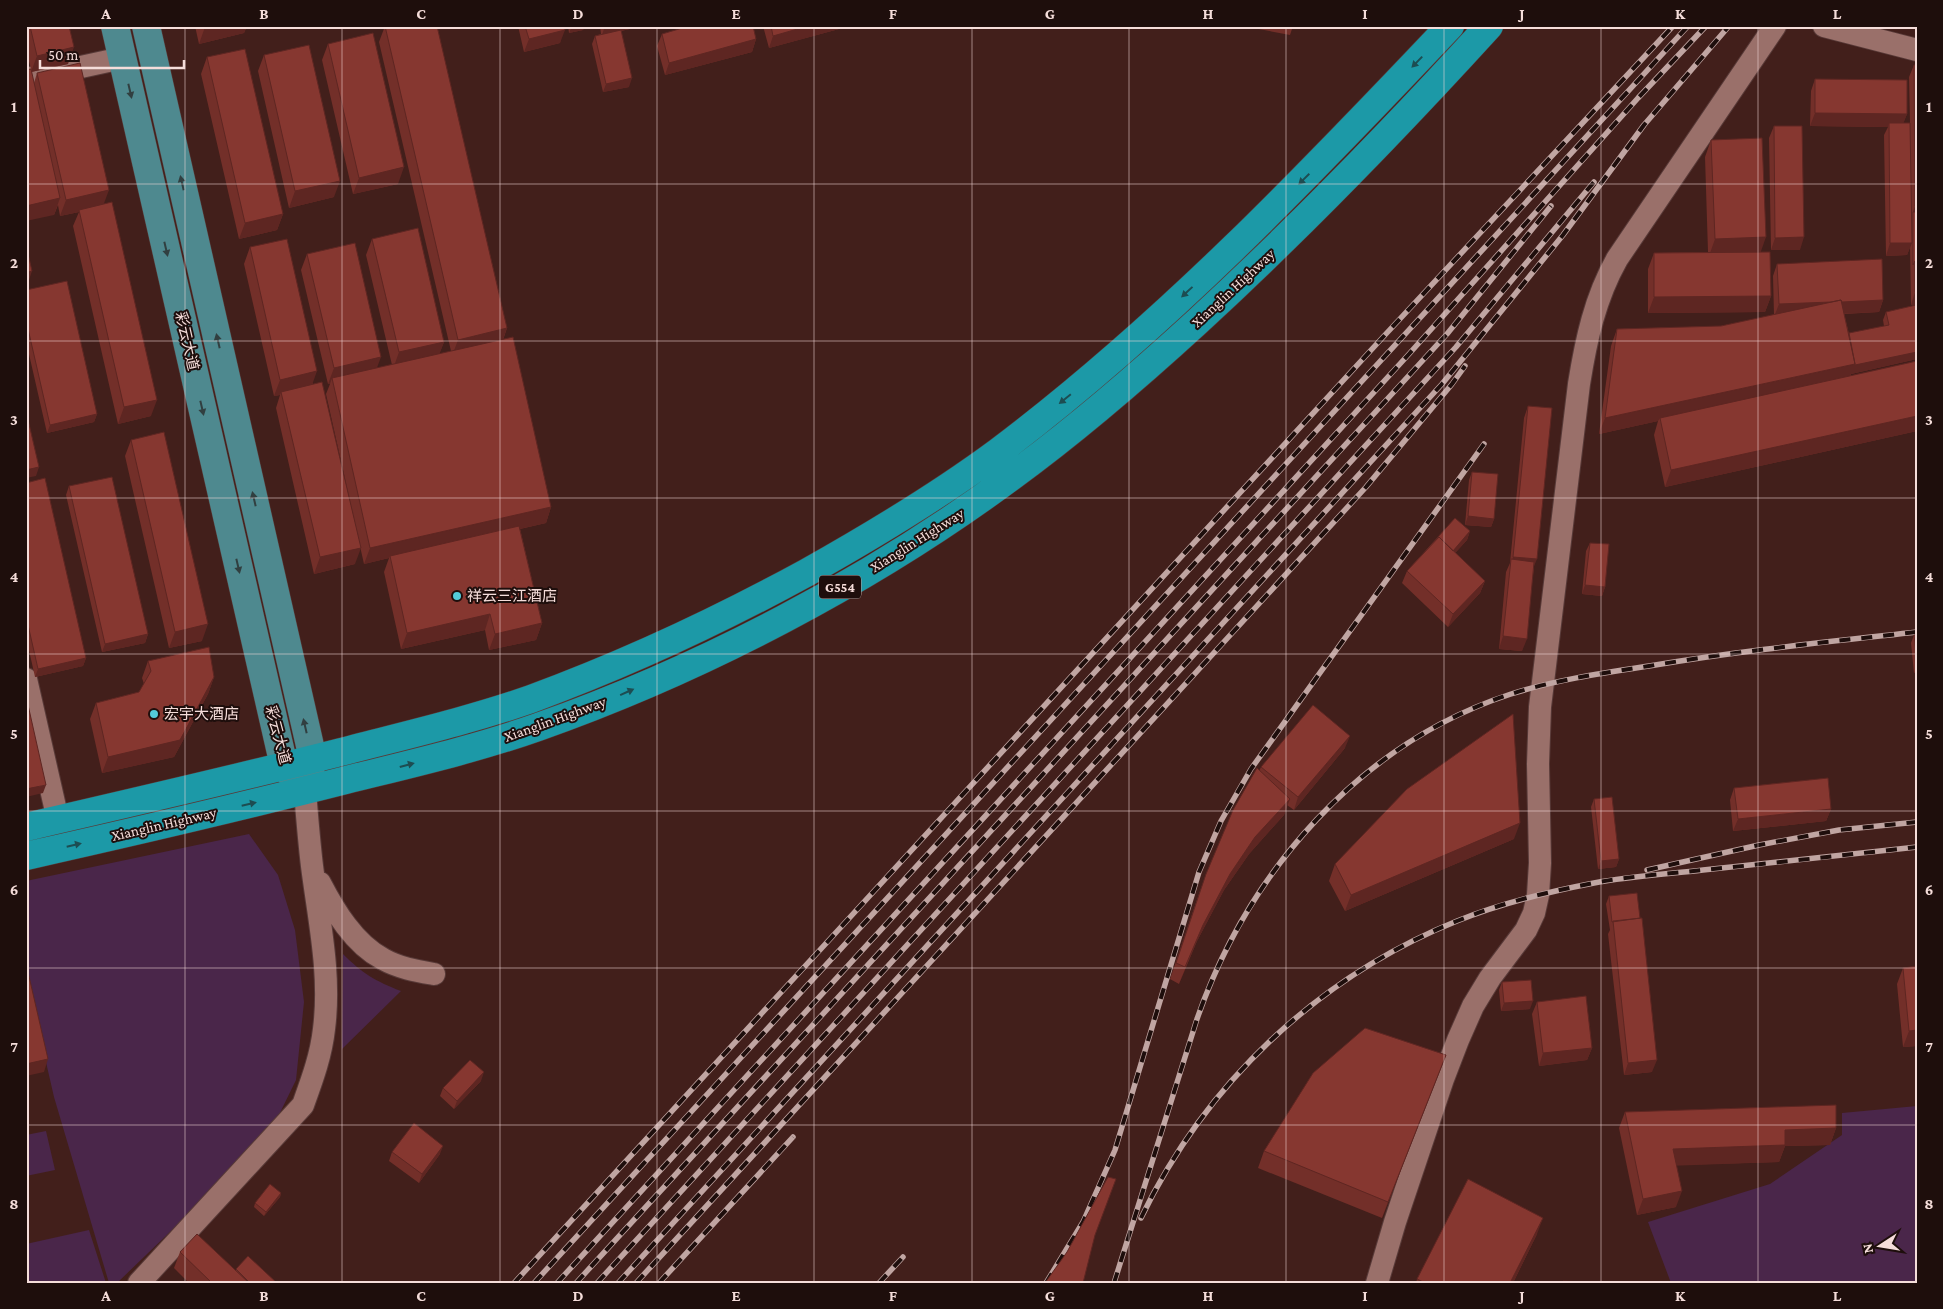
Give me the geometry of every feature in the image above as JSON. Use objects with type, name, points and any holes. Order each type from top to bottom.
[{"type":"highway","name":"Xianglin Highway","points":[[26,827],[313,759],[526,700],[590,676],[672,641],[762,597],[845,551],[919,506],[997,452],[1065,399],[1135,340],[1270,213],[1450,26]]},
{"type":"highway","name":"Xianglin Highway","points":[[26,856],[305,791],[536,728],[601,703],[684,667],[775,622],[859,576],[943,525],[992,492],[1083,422],[1154,361],[1290,234],[1489,26]]},
{"type":"main road","name":"彩云大道","points":[[115,26],[284,766],[305,791]]},
{"type":"main road","name":"彩云大道","points":[[146,26],[313,759],[305,791]]},
{"type":"street","points":[[1377,1283],[1395,1222],[1458,1040],[1473,1006],[1490,978],[1526,930],[1534,913],[1538,895],[1540,863],[1538,764],[1540,707],[1578,384],[1585,343],[1596,306],[1608,274],[1617,259],[1775,26]]},
{"type":"street","points":[[1824,26],[1917,50]]},
{"type":"street","points":[[26,79],[122,58]]},
{"type":"street","points":[[26,679],[58,820]]},
{"type":"street","points":[[139,1283],[303,1105],[320,1053],[326,1010],[325,952],[312,866],[305,791]]},
{"type":"street","points":[[312,866],[329,898],[351,932],[372,952],[399,966],[434,974]]},
{"type":"shaded area","points":[[249,834],[278,875],[295,930],[304,1002],[296,1080],[274,1125],[230,1174],[117,1283],[109,1283],[54,1097],[26,975],[26,881]]},
{"type":"shaded area","points":[[343,954],[369,976],[401,991],[342,1049]]},
{"type":"shaded area","points":[[1917,1106],[1917,1283],[1671,1283],[1648,1222],[1770,1184],[1842,1135],[1842,1113]]},
{"type":"shaded area","points":[[46,1131],[55,1170],[26,1176],[26,1135]]},
{"type":"shaded area","points":[[89,1230],[106,1283],[26,1283],[26,1244]]},
{"type":"building","points":[[30,26],[69,26],[74,47],[37,56]]},
{"type":"building","points":[[385,26],[437,26],[507,328],[458,340]]},
{"type":"building","points":[[525,26],[564,26],[565,30],[529,39]]},
{"type":"building","points":[[689,26],[753,26],[756,39],[669,63],[662,34]]},
{"type":"building","points":[[771,26],[808,26],[773,36]]},
{"type":"building","points":[[621,30],[632,78],[606,84],[595,36]]},
{"type":"building","points":[[373,33],[404,167],[359,178],[328,44]]},
{"type":"building","points":[[309,45],[340,181],[295,191],[264,55]]},
{"type":"building","points":[[245,49],[283,214],[245,223],[207,57]]},
{"type":"building","points":[[80,63],[109,190],[66,200],[37,73]]},
{"type":"building","points":[[1914,65],[1917,65],[1917,206],[1915,206]]},
{"type":"building","points":[[31,69],[60,198],[26,206],[26,70]]},
{"type":"building","points":[[1815,79],[1907,80],[1907,114],[1815,113]]},
{"type":"building","points":[[1889,123],[1910,123],[1912,243],[1890,243]]},
{"type":"building","points":[[1774,126],[1802,126],[1804,237],[1775,238]]},
{"type":"building","points":[[1762,138],[1766,237],[1715,239],[1711,140]]},
{"type":"building","points":[[112,202],[157,400],[124,407],[79,210]]},
{"type":"building","points":[[1913,212],[1917,212],[1917,261],[1913,265]]},
{"type":"building","points":[[418,228],[444,342],[399,352],[372,239]]},
{"type":"building","points":[[287,239],[317,371],[280,380],[250,247]]},
{"type":"building","points":[[355,243],[381,357],[334,368],[307,254]]},
{"type":"building","points":[[26,245],[32,271],[26,273]]},
{"type":"building","points":[[1770,252],[1771,296],[1654,297],[1654,253]]},
{"type":"building","points":[[1882,259],[1883,300],[1842,302],[1841,300],[1779,304],[1777,264]]},
{"type":"building","points":[[1915,261],[1917,261],[1917,292],[1915,292]]},
{"type":"building","points":[[67,281],[97,414],[50,425],[26,320],[26,290]]},
{"type":"building","points":[[1841,300],[1855,364],[1605,418],[1617,329],[1721,326]]},
{"type":"building","points":[[1916,305],[1917,352],[1855,365],[1849,333],[1889,325],[1886,312]]},
{"type":"building","points":[[513,337],[551,507],[370,548],[332,378]]},
{"type":"building","points":[[1917,361],[1917,416],[1671,470],[1660,418]]},
{"type":"building","points":[[322,382],[361,548],[320,557],[281,392]]},
{"type":"building","points":[[1528,406],[1552,408],[1537,559],[1513,557]]},
{"type":"building","points":[[26,411],[39,467],[26,470]]},
{"type":"building","points":[[164,432],[208,624],[175,632],[131,440]]},
{"type":"building","points":[[1472,472],[1498,474],[1494,519],[1468,516]]},
{"type":"building","points":[[112,477],[148,634],[105,644],[69,486]]},
{"type":"building","points":[[45,478],[86,658],[38,669],[26,616],[26,483]]},
{"type":"building","points":[[1455,518],[1470,531],[1453,551],[1439,537],[1437,538]]},
{"type":"building","name":"祥云三江酒店","points":[[519,526],[542,623],[495,634],[490,614],[407,633],[390,556]]},
{"type":"building","points":[[1439,537],[1485,581],[1453,614],[1407,571]]},
{"type":"building","points":[[1590,543],[1609,544],[1605,587],[1585,585]]},
{"type":"building","points":[[1511,559],[1534,562],[1527,639],[1503,636]]},
{"type":"building","points":[[1914,635],[1917,635],[1917,662]]},
{"type":"building","name":"宏宇大酒店","points":[[209,647],[214,677],[180,740],[108,757],[96,703],[139,692],[151,671],[148,661]]},
{"type":"building","points":[[26,696],[46,785],[26,789]]},
{"type":"building","points":[[1313,705],[1350,736],[1298,797],[1261,767]]},
{"type":"building","points":[[1513,714],[1520,823],[1351,895],[1335,864],[1407,789]]},
{"type":"building","points":[[1257,768],[1290,799],[1255,837],[1230,874],[1203,925],[1185,967],[1176,963],[1206,874],[1233,810]]},
{"type":"building","points":[[1828,778],[1831,809],[1738,819],[1734,788]]},
{"type":"building","points":[[1612,797],[1619,859],[1601,861],[1594,799]]},
{"type":"building","points":[[1637,893],[1640,918],[1612,922],[1609,896]]},
{"type":"building","points":[[1642,918],[1657,1060],[1628,1063],[1613,921]]},
{"type":"building","points":[[1917,966],[1917,1030],[1909,1031],[1903,968]]},
{"type":"building","points":[[28,972],[48,1059],[26,1064],[26,973]]},
{"type":"building","points":[[1531,980],[1533,1001],[1504,1003],[1502,982]]},
{"type":"building","points":[[1586,996],[1592,1048],[1543,1053],[1537,1002]]},
{"type":"building","points":[[1365,1028],[1446,1055],[1388,1202],[1264,1151],[1313,1073]]},
{"type":"building","points":[[470,1060],[484,1072],[457,1101],[443,1088]]},
{"type":"building","points":[[1836,1105],[1836,1128],[1785,1130],[1785,1145],[1673,1149],[1682,1191],[1643,1199],[1625,1112]]},
{"type":"building","points":[[414,1123],[443,1146],[422,1174],[392,1152]]},
{"type":"building","points":[[1108,1177],[1116,1179],[1095,1235],[1083,1283],[1045,1283],[1067,1252]]},
{"type":"building","points":[[1468,1179],[1543,1218],[1510,1283],[1425,1283],[1417,1279]]},
{"type":"building","points":[[270,1184],[281,1193],[266,1212],[255,1203]]},
{"type":"building","points":[[197,1234],[249,1283],[212,1283],[180,1252]]},
{"type":"building","points":[[248,1256],[277,1283],[250,1283],[236,1269]]},
{"type":"building","points":[[1563,1281],[1605,1283],[1563,1283]]},
{"type":"railway","points":[[514,1283],[1384,336],[1673,26]]},
{"type":"railway","points":[[534,1283],[1688,26]]},
{"type":"railway","points":[[557,1283],[1409,354],[1638,98],[1706,26]]},
{"type":"railway","points":[[618,1283],[1442,384],[1563,235],[1644,125],[1729,26]]},
{"type":"railway","points":[[597,1283],[1456,347],[1594,182]]},
{"type":"railway","points":[[576,1283],[1447,334],[1551,206]]},
{"type":"railway","points":[[636,1283],[1366,487],[1465,366]]},
{"type":"railway","points":[[1046,1283],[1083,1222],[1115,1150],[1199,872],[1221,821],[1251,769],[1484,444]]},
{"type":"railway","points":[[1114,1283],[1197,1019],[1219,965],[1246,913],[1279,864],[1316,820],[1359,780],[1405,745],[1456,716],[1528,689],[1579,677],[1682,661],[1783,647],[1917,632]]},
{"type":"railway","points":[[1647,870],[1759,845],[1839,830],[1917,822]]},
{"type":"railway","points":[[1141,1218],[1168,1169],[1198,1123],[1233,1079],[1271,1040],[1313,1004],[1358,972],[1406,944],[1457,921],[1507,903],[1594,883],[1634,877],[1917,847]]},
{"type":"railway","points":[[659,1283],[793,1137]]},
{"type":"railway","points":[[879,1283],[903,1257]]},
{"type":"place","name":"祥云三江酒店","points":[[457,596]]},
{"type":"place","name":"宏宇大酒店","points":[[154,714]]}]
